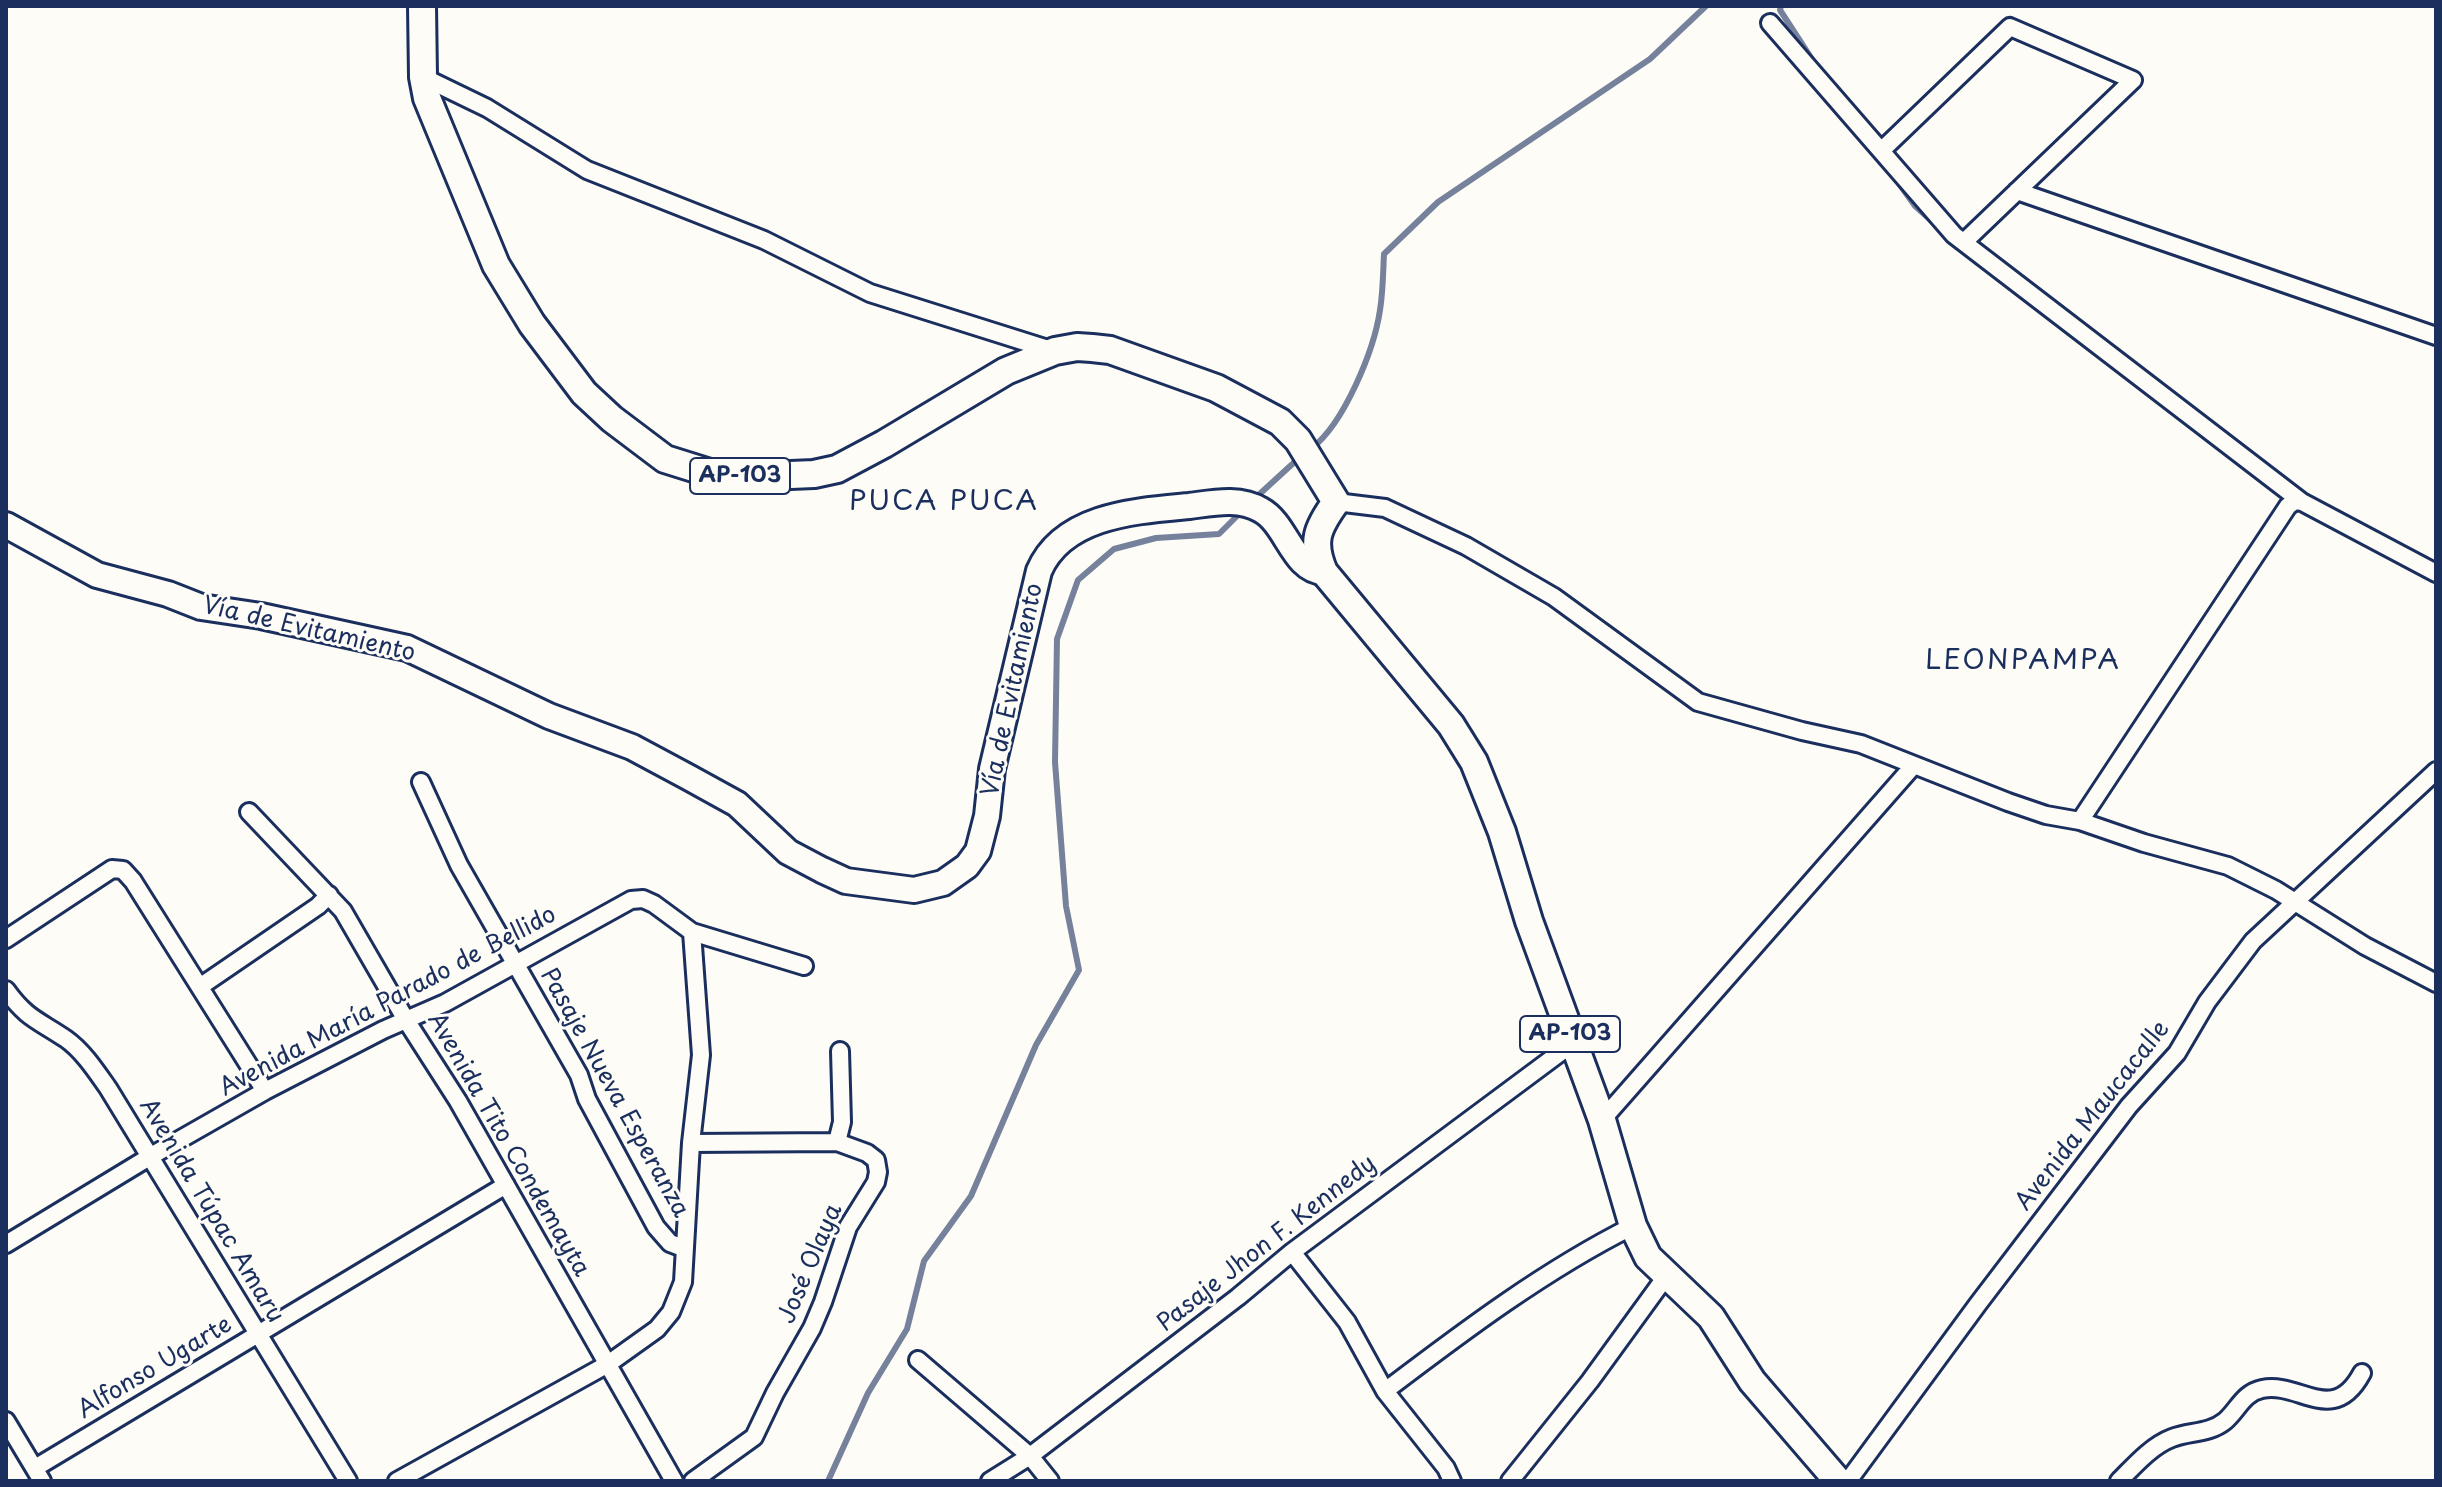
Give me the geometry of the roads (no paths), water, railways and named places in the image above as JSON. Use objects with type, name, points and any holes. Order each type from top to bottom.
[{"type":"main road","name":"AP-103","points":[[422,6],[423,77],[427,98],[496,265],[557,359],[584,393],[612,419],[665,459],[686,468],[744,477],[814,474],[837,469],[1006,371],[1055,351],[1077,347],[1110,350],[1167,369],[1260,410],[1280,422],[1298,440],[1336,502]]},
{"type":"main road","name":"Vía de Evitamiento","points":[[6,525],[97,575],[168,594],[201,607],[261,616],[407,648],[549,716],[632,747],[737,804],[788,852],[822,870],[846,881],[914,890],[943,883],[967,866],[978,851],[987,816],[992,769],[1039,571],[1045,557],[1059,542],[1103,519],[1153,509],[1238,501],[1262,510],[1278,524],[1302,561],[1313,572],[1324,572],[1451,725],[1474,762],[1502,832],[1529,921],[1602,1120],[1633,1226],[1648,1257],[1711,1317],[1752,1381],[1838,1481]]},
{"type":"main road","points":[[1324,572],[1317,555],[1319,527],[1336,502]]},
{"type":"street","points":[[1770,23],[1954,235],[2302,502],[2436,573]]},
{"type":"street","points":[[1881,151],[2010,27],[2133,80],[1964,242]]},
{"type":"street","points":[[423,77],[487,108],[587,170],[764,240],[870,293],[1055,351]]},
{"type":"street","points":[[2017,191],[2436,336]]},
{"type":"street","points":[[2080,821],[2288,506],[2295,501],[2302,502]]},
{"type":"street","points":[[1336,502],[1385,508],[1466,546],[1554,597],[1698,702],[1861,744],[2046,815],[2080,821],[2144,843],[2228,866],[2294,901],[2365,946],[2436,983]]},
{"type":"street","points":[[1602,1120],[1914,765]]},
{"type":"street","name":"Avenida Maucacalle","points":[[1848,1481],[2121,1117],[2177,1053],[2207,1002],[2253,941],[2436,771]]},
{"type":"street","name":"Pasaje Nueva Esperanza","points":[[421,782],[459,865],[579,1075],[587,1099],[656,1227],[670,1243],[683,1248]]},
{"type":"street","name":"Avenida Tito Condemayta","points":[[249,812],[329,895],[356,930],[406,1020],[458,1101],[674,1481]]},
{"type":"street","points":[[6,939],[112,869],[123,870],[201,986],[265,1091]]},
{"type":"street","points":[[201,986],[318,906],[329,895]]},
{"type":"street","name":"Avenida María Parado de Bellido","points":[[6,1244],[265,1091],[445,1003],[631,900],[643,899],[654,904],[692,932],[804,966]]},
{"type":"street","points":[[397,1481],[608,1364],[657,1329],[671,1312],[683,1282],[691,1143],[701,1055],[692,932]]},
{"type":"street","name":"Avenida Túpac Amaru","points":[[6,990],[28,1018],[68,1041],[89,1062],[151,1156],[348,1481]]},
{"type":"street","name":"Pasaje Jhon F. Kennedy","points":[[990,1481],[1030,1456],[1292,1252],[1573,1043]]},
{"type":"street","points":[[691,1143],[837,1142],[842,1122],[840,1051]]},
{"type":"street","name":"José Olaya","points":[[693,1481],[754,1437],[780,1383],[812,1328],[848,1227],[876,1182],[876,1160],[867,1153],[837,1142]]},
{"type":"street","name":"Alfonso Ugarte","points":[[39,1475],[258,1334],[506,1185]]},
{"type":"street","points":[[1385,1391],[1440,1349],[1584,1251],[1633,1226]]},
{"type":"street","points":[[1292,1252],[1347,1322],[1385,1391],[1446,1468],[1452,1481]]},
{"type":"street","points":[[1510,1481],[1590,1381],[1667,1275]]},
{"type":"street","points":[[918,1360],[1030,1456],[1050,1481]]},
{"type":"street","points":[[2119,1481],[2171,1438],[2211,1430],[2226,1420],[2253,1392],[2275,1388],[2306,1398],[2326,1400],[2345,1394],[2362,1373]]},
{"type":"street","points":[[6,1421],[39,1475]]},
{"type":"waterway","points":[[1312,448],[1335,422],[1364,365],[1377,327],[1384,254],[1438,202],[1650,59],[1706,6]]},
{"type":"waterway","points":[[1781,6],[1780,10],[1815,64]]},
{"type":"waterway","points":[[1895,178],[1915,206],[1935,224]]},
{"type":"waterway","points":[[1252,501],[1300,457]]},
{"type":"waterway","points":[[828,1481],[868,1393],[907,1329],[924,1261],[971,1196],[1036,1045],[1079,970],[1066,906],[1055,762],[1057,639],[1078,580],[1114,549],[1156,538],[1219,534],[1244,509]]},
{"type":"district","name":"PUCA PUCA","points":[[944,502]]},
{"type":"district","name":"LEONPAMPA","points":[[2023,661]]}]
